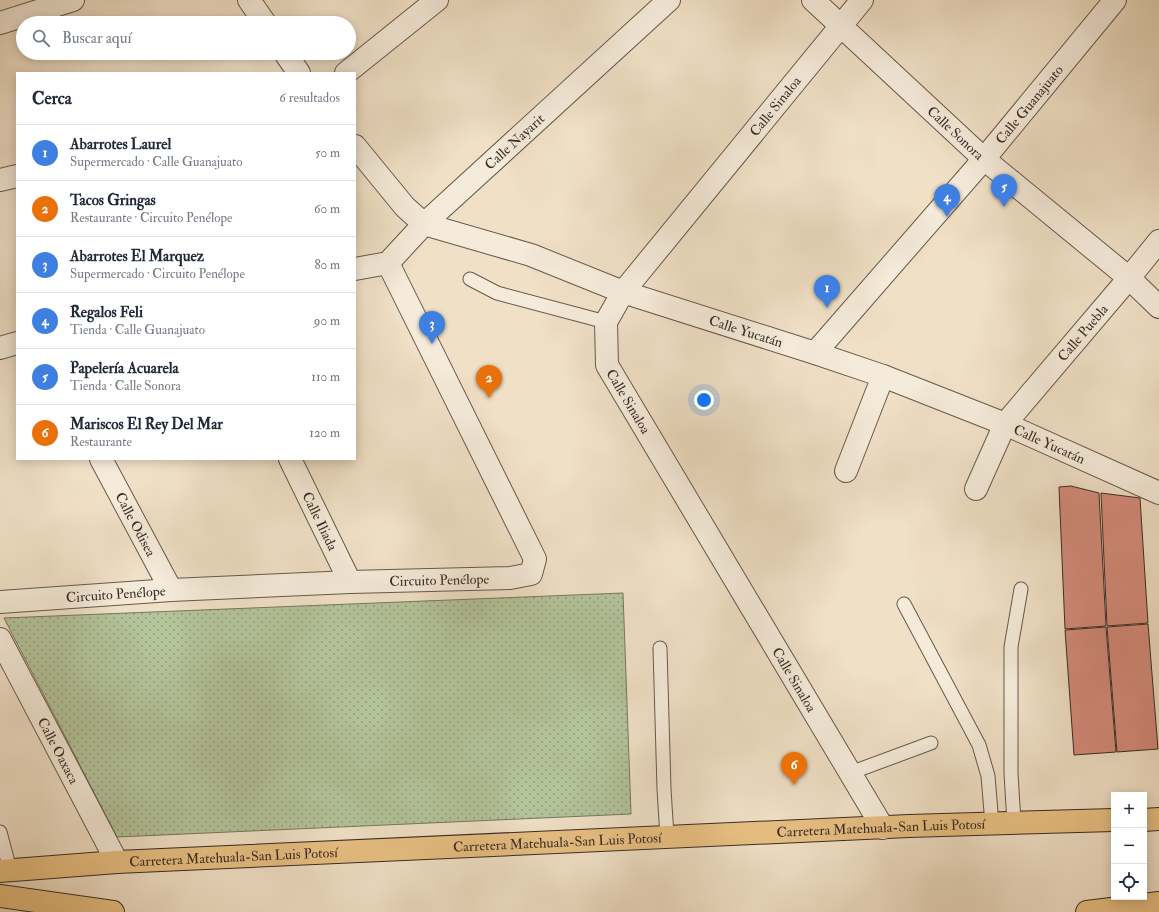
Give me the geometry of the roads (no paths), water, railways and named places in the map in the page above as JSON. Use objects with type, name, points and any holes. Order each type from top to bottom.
[{"type":"main road","points":[[1147,820],[1159,819]]},
{"type":"main road","name":"Carretera Matehuala-San Luis Potosí","points":[[5,871],[117,862],[667,837],[1111,820]]},
{"type":"main road","points":[[0,896],[113,912]]},
{"type":"main road","points":[[1087,912],[1159,903]]},
{"type":"street","points":[[22,16],[73,0]]},
{"type":"street","points":[[249,0],[260,16]]},
{"type":"street","points":[[347,72],[437,0]]},
{"type":"street","name":"Calle Nayarit","points":[[388,263],[424,224],[669,0]]},
{"type":"street","name":"Calle Sonora","points":[[812,0],[984,159],[1129,278],[1159,307]]},
{"type":"street","name":"Calle Sinaloa","points":[[862,0],[623,292],[606,322],[606,365],[883,828]]},
{"type":"street","name":"Calle Guanajuato","points":[[815,353],[984,159],[1114,0]]},
{"type":"street","points":[[0,23],[16,18]]},
{"type":"street","points":[[290,60],[297,72]]},
{"type":"street","name":"Calle Yucatán","points":[[356,147],[405,207],[424,224],[531,255],[623,292],[883,376],[1005,424],[1159,493]]},
{"type":"street","points":[[0,180],[16,176]]},
{"type":"street","name":"Calle Puebla","points":[[976,489],[1005,424],[1159,241]]},
{"type":"street","points":[[356,269],[388,263]]},
{"type":"street","name":"Circuito Penélope","points":[[0,602],[171,590],[350,582],[510,578],[531,574],[535,559],[388,263]]},
{"type":"street","points":[[0,348],[16,343]]},
{"type":"street","points":[[846,471],[883,376]]},
{"type":"street","name":"Calle Odisea","points":[[102,460],[171,590]]},
{"type":"street","name":"Calle Iliada","points":[[290,460],[350,582]]},
{"type":"street","name":"Calle Oaxaca","points":[[0,639],[117,862]]},
{"type":"lane","points":[[470,278],[497,293],[606,322]]},
{"type":"lane","points":[[1014,823],[1011,773],[1011,647],[1021,589]]},
{"type":"lane","points":[[904,604],[979,745],[988,776],[992,824]]},
{"type":"lane","points":[[660,648],[664,789],[667,837]]},
{"type":"lane","points":[[850,773],[931,742]]},
{"type":"lane","points":[[0,832],[5,871]]},
{"type":"place","name":"Papelería Acuarela","points":[[1004,207]]},
{"type":"place","name":"Regalos Feli","points":[[947,217]]},
{"type":"place","name":"Abarrotes Laurel","points":[[827,308]]},
{"type":"place","name":"Abarrotes El Marquez","points":[[432,344]]},
{"type":"place","name":"Tacos Gringas","points":[[489,398]]},
{"type":"place","name":"Mariscos El Rey Del Mar","points":[[794,785]]}]
